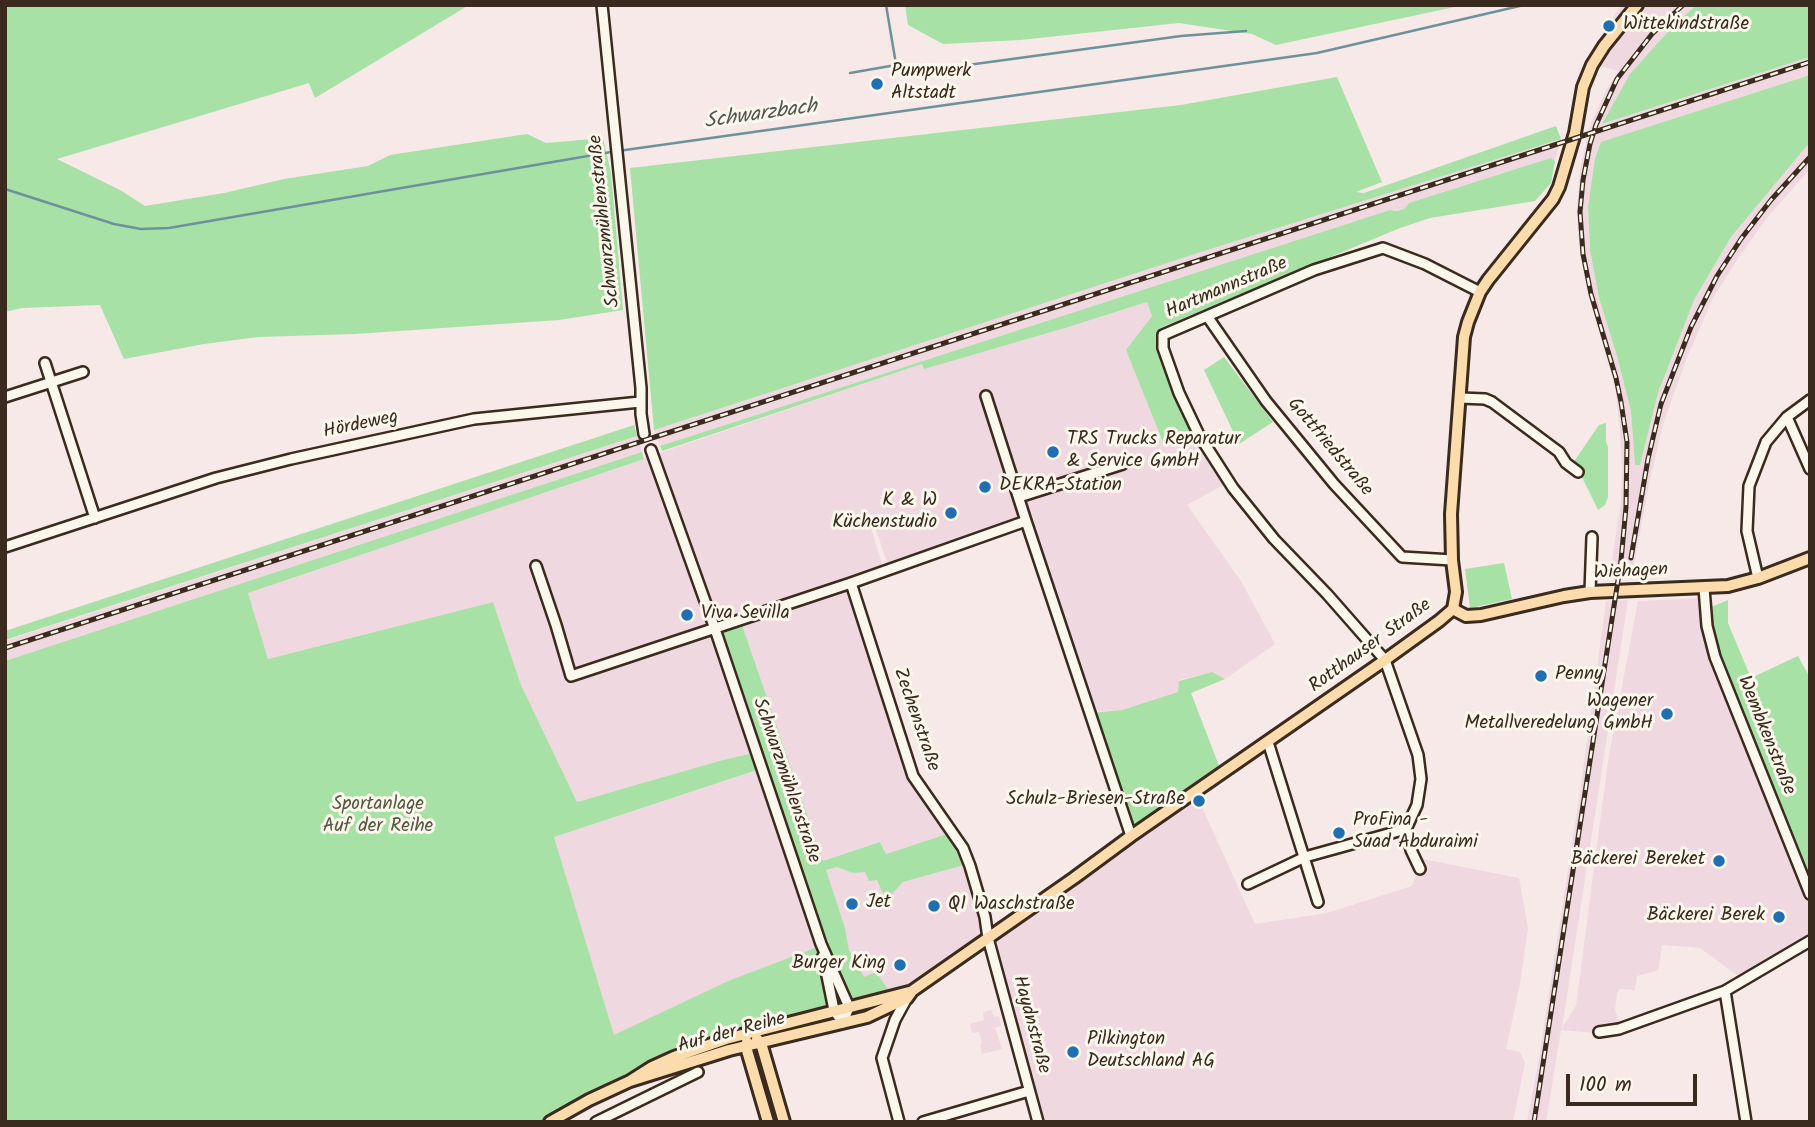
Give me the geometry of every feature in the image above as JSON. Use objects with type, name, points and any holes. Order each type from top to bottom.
[{"type":"main road","name":"Rotthauser Straße","points":[[844,1023],[867,1017],[909,995],[1131,836],[1385,660],[1453,609],[1456,592],[1451,514],[1464,337],[1468,322],[1480,292],[1553,199],[1575,132],[1583,87],[1592,65],[1637,5]]},
{"type":"main road","name":"Wiehagen","points":[[1453,609],[1466,616],[1482,615],[1590,592],[1728,586],[1758,578],[1810,558]]},
{"type":"main road","name":"Rotthauser Straße","points":[[834,1010],[909,995]]},
{"type":"main road","name":"Auf der Reihe","points":[[550,1122],[674,1057],[726,1039],[834,1010]]},
{"type":"main road","name":"Auf der Reihe","points":[[630,1081],[746,1047],[844,1023]]},
{"type":"main road","points":[[768,1122],[746,1047],[750,1033],[761,1043],[784,1122]]},
{"type":"street","name":"Schwarzmühlenstraße","points":[[602,5],[644,434]]},
{"type":"street","name":"Hartmannstraße","points":[[1385,660],[1266,529],[1233,488],[1199,435],[1179,393],[1163,348],[1163,335],[1314,270],[1383,248],[1425,264],[1480,292]]},
{"type":"street","name":"Gottfriedstraße","points":[[1207,316],[1266,401],[1334,484],[1402,556],[1452,560]]},
{"type":"street","points":[[45,363],[95,518]]},
{"type":"street","points":[[5,397],[83,372]]},
{"type":"street","points":[[986,396],[1131,836]]},
{"type":"street","points":[[1460,398],[1485,399],[1492,402],[1559,452],[1566,463],[1578,472]]},
{"type":"street","points":[[1758,578],[1747,531],[1749,486],[1766,442],[1787,417],[1810,400]]},
{"type":"street","name":"Hördeweg","points":[[5,547],[242,471],[474,419],[640,402]]},
{"type":"street","points":[[1787,417],[1810,469]]},
{"type":"street","name":"Schwarzmühlenstraße","points":[[651,450],[715,629],[821,944],[849,1007]]},
{"type":"street","points":[[1018,497],[1123,464]]},
{"type":"street","points":[[536,566],[571,676],[851,583],[1026,521]]},
{"type":"street","points":[[1590,592],[1592,537]]},
{"type":"street","name":"Zechenstraße","points":[[851,583],[913,776],[963,848],[985,917],[988,938]]},
{"type":"street","name":"Wembkenstraße","points":[[1704,588],[1707,626],[1715,657],[1810,894]]},
{"type":"street","points":[[1385,660],[1418,755],[1421,779],[1416,805],[1406,829],[1420,869]]},
{"type":"street","points":[[1268,741],[1318,902]]},
{"type":"street","points":[[1248,884],[1305,857],[1406,829]]},
{"type":"street","name":"Haydnstraße","points":[[988,938],[1038,1122]]},
{"type":"street","points":[[1599,1032],[1619,1029],[1725,991],[1810,941]]},
{"type":"street","name":"Schwarzmühlenstraße","points":[[821,944],[834,1010],[844,1023]]},
{"type":"street","points":[[1725,991],[1746,1122]]},
{"type":"street","points":[[899,1122],[882,1058],[895,1020],[909,995]]},
{"type":"street","points":[[844,1023],[849,1007]]},
{"type":"street","name":"Auf der Reihe","points":[[596,1122],[698,1072]]},
{"type":"street","points":[[923,1122],[1029,1091]]},
{"type":"shaded area","points":[[1621,5],[1697,5],[1663,37],[1630,74],[1603,124],[1810,57],[1810,75],[1602,142],[1588,207],[1590,250],[1599,298],[1631,411],[1635,464],[1640,464],[1658,393],[1694,300],[1731,237],[1810,142],[1810,169],[1766,219],[1713,298],[1688,355],[1663,424],[1631,579],[1609,579],[1621,502],[1619,420],[1615,387],[1589,296],[1580,253],[1577,210],[1580,170],[1591,123],[1618,71],[1585,61]]},
{"type":"shaded area","points":[[1561,139],[1555,161],[1551,159],[1409,203],[1404,209],[1390,210],[660,446],[654,430],[1201,252]]},
{"type":"shaded area","points":[[1147,302],[1152,316],[1126,351],[1198,437],[1227,483],[1187,505],[1241,581],[1275,644],[1225,679],[1212,672],[1179,680],[1178,692],[1122,710],[1092,712],[1022,499],[1121,466],[1125,459],[1020,494],[1024,520],[889,568],[873,521],[869,522],[884,570],[719,625],[753,753],[577,802],[521,685],[493,602],[268,659],[248,593],[922,364],[924,368]]},
{"type":"shaded area","points":[[637,436],[642,452],[5,661],[5,641]]},
{"type":"shaded area","points":[[850,586],[912,777],[950,833],[886,854],[880,842],[823,861],[741,622]]},
{"type":"shaded area","points":[[1701,598],[1703,626],[1711,658],[1810,899],[1810,939],[1742,979],[1700,948],[1662,945],[1659,968],[1637,976],[1635,990],[1620,989],[1617,993],[1615,1010],[1621,1027],[1597,1033],[1561,1030],[1546,1122],[1527,1122],[1580,792],[1606,601],[1628,600],[1562,1028],[1576,1006],[1608,761],[1638,601]]},
{"type":"shaded area","points":[[757,770],[820,946],[728,981],[614,1036],[554,837]]},
{"type":"shaded area","points":[[1196,794],[1255,924],[1327,913],[1412,886],[1422,859],[1519,878],[1528,928],[1520,984],[1506,1049],[1520,1052],[1525,1063],[1513,1122],[1040,1122],[990,939]]},
{"type":"shaded area","points":[[968,864],[986,937],[911,989],[892,995],[864,978],[849,950],[845,928],[825,870],[837,867],[853,873],[865,871],[877,879],[903,882]]},
{"type":"shaded area","points":[[991,1010],[994,1017],[999,1016],[1001,1026],[995,1028],[1002,1049],[982,1054],[979,1032],[972,1033],[970,1024],[984,1020],[983,1012]]},
{"type":"green space","points":[[5,5],[469,5],[315,98],[309,83],[57,159],[120,190],[145,206],[368,166],[390,155],[527,134],[546,143],[603,138],[611,173],[623,310],[559,320],[355,334],[258,337],[124,359],[100,305],[22,308],[5,312]]},
{"type":"green space","points":[[905,5],[1464,5],[1276,45],[1252,34],[1179,23],[1020,40],[943,44],[908,25]]},
{"type":"green space","points":[[1697,5],[1810,5],[1810,57],[1602,124],[1630,74],[1663,37]]},
{"type":"green space","points":[[1810,75],[1810,142],[1731,237],[1694,300],[1658,393],[1640,465],[1635,465],[1631,411],[1599,298],[1590,250],[1588,207],[1595,159],[1601,142]]},
{"type":"green space","points":[[1337,77],[1382,182],[1356,192],[1364,193],[1556,126],[1561,139],[1201,252],[654,430],[630,168],[1181,105]]},
{"type":"green space","points":[[1551,158],[1555,161],[1551,183],[1535,201],[1430,218],[1400,228],[1160,328],[1156,342],[1198,437],[1165,447],[1126,350],[1152,316],[1147,302],[924,369],[922,364],[662,451],[660,446],[1390,210],[1404,209],[1409,203]]},
{"type":"green space","points":[[1224,357],[1273,422],[1239,444],[1204,370]]},
{"type":"green space","points":[[1606,423],[1608,497],[1605,505],[1598,510],[1573,463],[1599,425]]},
{"type":"green space","points":[[634,425],[637,436],[5,640],[5,631]]},
{"type":"green space","name":"Sportanlage Auf der Reihe","points":[[642,452],[644,459],[248,593],[268,659],[493,602],[521,685],[577,802],[753,753],[757,770],[554,837],[614,1035],[728,981],[820,946],[833,1009],[725,1038],[546,1122],[5,1122],[5,661]]},
{"type":"green space","points":[[1504,563],[1512,599],[1470,608],[1465,569]]},
{"type":"green space","points":[[1728,600],[1728,623],[1751,678],[1798,656],[1810,678],[1808,872],[1748,733],[1712,630],[1711,607]]},
{"type":"green space","points":[[741,622],[823,861],[880,842],[886,854],[950,833],[968,864],[903,882],[886,900],[877,880],[869,881],[865,872],[853,873],[837,867],[826,870],[845,928],[849,950],[864,977],[876,972],[892,995],[850,1005],[823,943],[718,630]]},
{"type":"green space","points":[[1212,672],[1225,679],[1191,693],[1221,771],[1132,832],[1092,713],[1122,710],[1178,692],[1179,681]]},
{"type":"waterway","points":[[886,5],[896,64]]},
{"type":"waterway","name":"Schwarzbach","points":[[5,189],[114,224],[141,229],[169,228],[611,152],[1317,53],[1524,5]]},
{"type":"waterway","points":[[850,73],[896,65],[931,70],[1181,36],[1246,31]]},
{"type":"railway","points":[[1534,1122],[1621,561],[1626,507],[1627,442],[1621,402],[1591,294],[1583,254],[1580,212],[1583,180],[1596,125],[1617,79],[1652,34],[1683,5]]},
{"type":"railway","points":[[5,648],[1810,62]]},
{"type":"railway","points":[[1631,558],[1648,459],[1661,404],[1691,327],[1717,276],[1741,239],[1771,200],[1810,157]]},
{"type":"place","name":"Wittekindstraße","points":[[1609,26]]},
{"type":"place","name":"Pumpwerk Altstadt","points":[[877,84]]},
{"type":"place","name":"TRS Trucks Reparatur & Service GmbH","points":[[1053,452]]},
{"type":"place","name":"DEKRA-Station","points":[[985,487]]},
{"type":"place","name":"K & W Küchenstudio","points":[[951,513]]},
{"type":"place","name":"Viva Sevilla","points":[[687,615]]},
{"type":"place","name":"Penny","points":[[1541,676]]},
{"type":"place","name":"Wagener Metallveredelung GmbH","points":[[1667,714]]},
{"type":"place","name":"Schulz-Briesen-Straße","points":[[1199,801]]},
{"type":"place","name":"ProFina - Suad Abduraimi","points":[[1339,833]]},
{"type":"place","name":"Bäckerei Bereket","points":[[1719,861]]},
{"type":"place","name":"Jet","points":[[852,904]]},
{"type":"place","name":"Q1 Waschstraße","points":[[934,906]]},
{"type":"place","name":"Bäckerei Berek","points":[[1779,917]]},
{"type":"place","name":"Burger King","points":[[900,965]]},
{"type":"place","name":"Pilkington Deutschland AG","points":[[1073,1052]]}]
